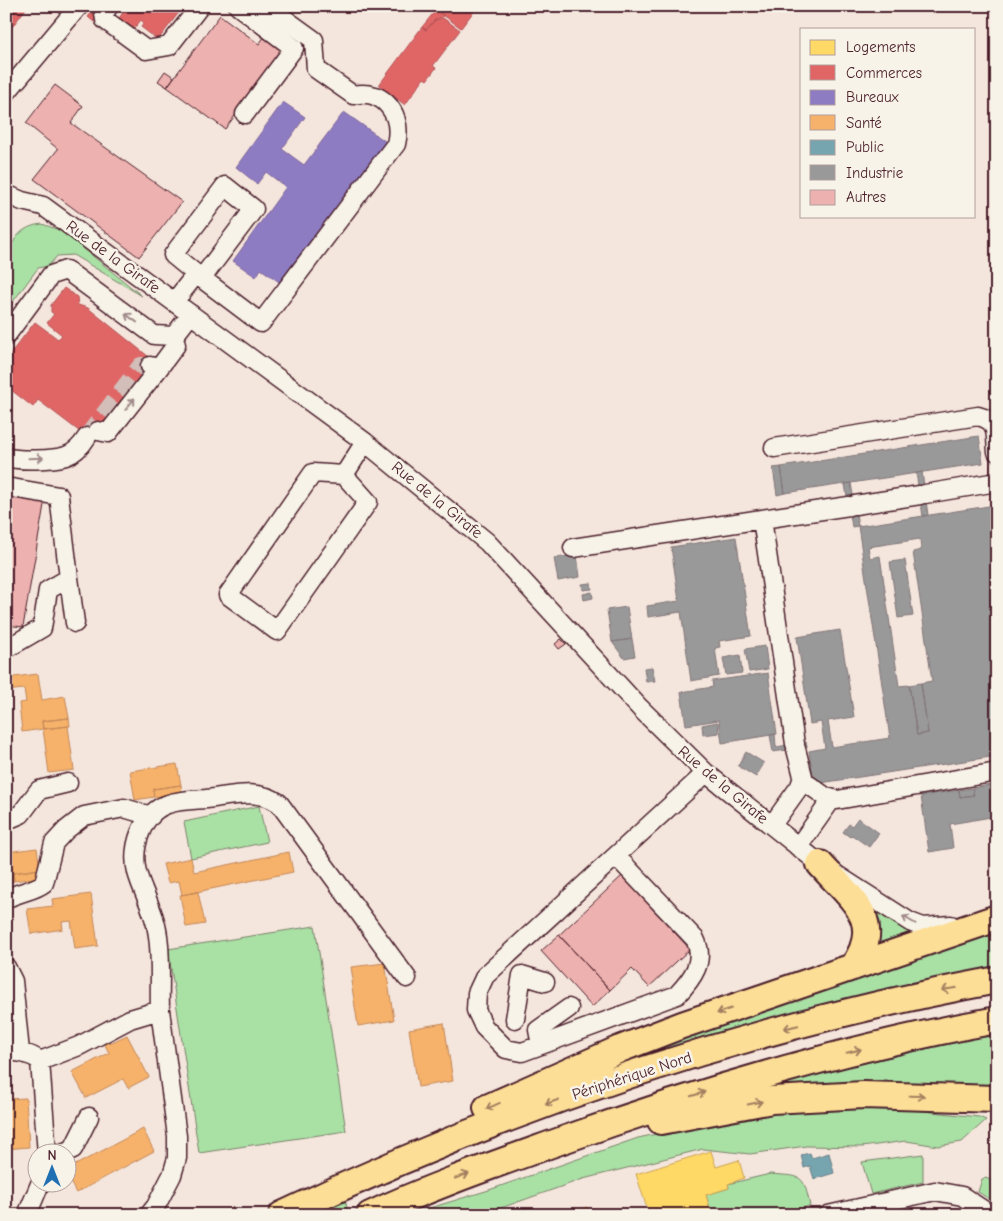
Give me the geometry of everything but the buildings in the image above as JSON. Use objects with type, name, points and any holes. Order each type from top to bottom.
[{"type":"highway","points":[[820,864],[859,907],[867,927],[867,939],[864,949],[853,967]]},
{"type":"highway","points":[[327,1193],[345,1171],[620,1049],[682,1025],[985,923]]},
{"type":"highway","name":"Périphérique Nord","points":[[282,1215],[327,1193],[525,1111],[629,1075],[785,1029],[937,991],[997,980]]},
{"type":"highway","points":[[370,1215],[422,1191],[646,1110],[790,1066],[944,1029],[997,1020]]},
{"type":"highway","points":[[503,1162],[583,1144],[663,1120],[772,1100],[863,1095],[997,1099]]},
{"type":"highway","points":[[963,1097],[997,1105]]},
{"type":"street","points":[[6,93],[79,6]]},
{"type":"street","points":[[109,6],[104,13],[105,20],[146,50],[169,46],[200,6]]},
{"type":"street","points":[[238,6],[294,48],[245,114]]},
{"type":"street","points":[[174,302],[199,276],[254,208],[225,186],[173,255],[199,276],[261,323],[396,144],[399,130],[394,111],[375,97],[362,93],[353,95],[316,69],[314,40],[267,6]]},
{"type":"street","name":"Rue de la Girafe","points":[[6,194],[22,201],[43,206],[365,442],[488,542],[627,694],[706,773],[820,864],[910,922],[923,927],[985,923]]},
{"type":"street","points":[[6,336],[51,275],[66,270],[154,335],[174,336]]},
{"type":"street","points":[[174,336],[191,314]]},
{"type":"street","points":[[6,457],[31,459],[67,456],[93,434],[108,434],[155,367],[176,345],[174,336]]},
{"type":"street","points":[[774,448],[978,416],[989,419],[994,424],[997,452]]},
{"type":"street","points":[[344,474],[365,442]]},
{"type":"street","points":[[314,473],[344,474],[368,502],[277,631],[228,595],[314,473]]},
{"type":"street","points":[[573,548],[997,482]]},
{"type":"street","points":[[6,487],[59,496],[75,623]]},
{"type":"street","points":[[762,519],[795,746],[803,776],[772,826]]},
{"type":"street","points":[[6,649],[42,628],[48,590],[69,578]]},
{"type":"street","points":[[802,780],[826,797],[832,799],[997,772]]},
{"type":"street","points":[[620,852],[695,939],[700,948],[700,960],[691,980],[677,995],[522,1052],[506,1049],[484,1027],[476,1010],[477,993],[485,976],[706,773]]},
{"type":"street","points":[[6,820],[21,814],[39,790],[68,783]]},
{"type":"street","points":[[149,1215],[156,1206],[172,1175],[176,1158],[176,1136],[160,1010],[158,930],[137,870],[137,848],[142,826],[151,816],[166,804],[254,793],[269,796],[279,803],[407,978]]},
{"type":"street","points":[[798,846],[832,799]]},
{"type":"street","points":[[6,899],[17,892],[40,886],[44,882],[54,843],[66,830],[84,816],[124,808],[151,816]]},
{"type":"street","points":[[506,957],[522,975],[545,982]]},
{"type":"street","points":[[6,967],[13,981],[13,1052],[34,1056],[40,1061],[46,1144]]},
{"type":"street","points":[[515,1019],[522,975]]},
{"type":"street","points":[[541,1045],[538,1030],[569,1008]]},
{"type":"street","points":[[40,1061],[79,1046],[130,1019],[160,1010]]},
{"type":"street","points":[[76,1144],[89,1117]]},
{"type":"street","points":[[828,1215],[860,1211],[943,1191],[968,1199],[991,1215]]},
{"type":"street","points":[[27,1215],[36,1194]]},
{"type":"green space","points":[[42,224],[62,231],[142,296],[73,255],[57,256],[48,266],[38,268],[6,311],[6,270],[12,245],[19,235],[28,228]]},
{"type":"green space","points":[[259,806],[267,842],[191,858],[184,822]]},
{"type":"green space","points":[[866,899],[910,932],[910,935],[872,951]]},
{"type":"green space","points":[[315,926],[346,1131],[199,1153],[168,949]]},
{"type":"green space","points":[[997,927],[997,967],[905,986],[775,1017],[570,1083],[732,1016]]},
{"type":"green space","points":[[997,1033],[997,1086],[752,1092],[855,1065]]},
{"type":"green space","points":[[868,1105],[979,1117],[986,1120],[962,1142],[938,1146],[906,1141],[862,1147],[806,1146],[750,1154],[703,1149],[583,1179],[481,1215],[407,1215],[489,1190],[638,1138],[749,1114]]},
{"type":"green space","points":[[923,1154],[923,1182],[871,1194],[862,1162]]},
{"type":"green space","points":[[770,1174],[789,1175],[799,1178],[805,1187],[810,1206],[775,1215],[712,1215],[706,1195],[729,1188],[728,1184]]},
{"type":"green space","points":[[985,1178],[997,1182],[997,1204],[978,1192],[982,1179]]},
{"type":"green space","points":[[344,1196],[349,1215],[304,1215]]},
{"type":"tunnel","points":[[87,437],[141,366],[150,366]]}]
